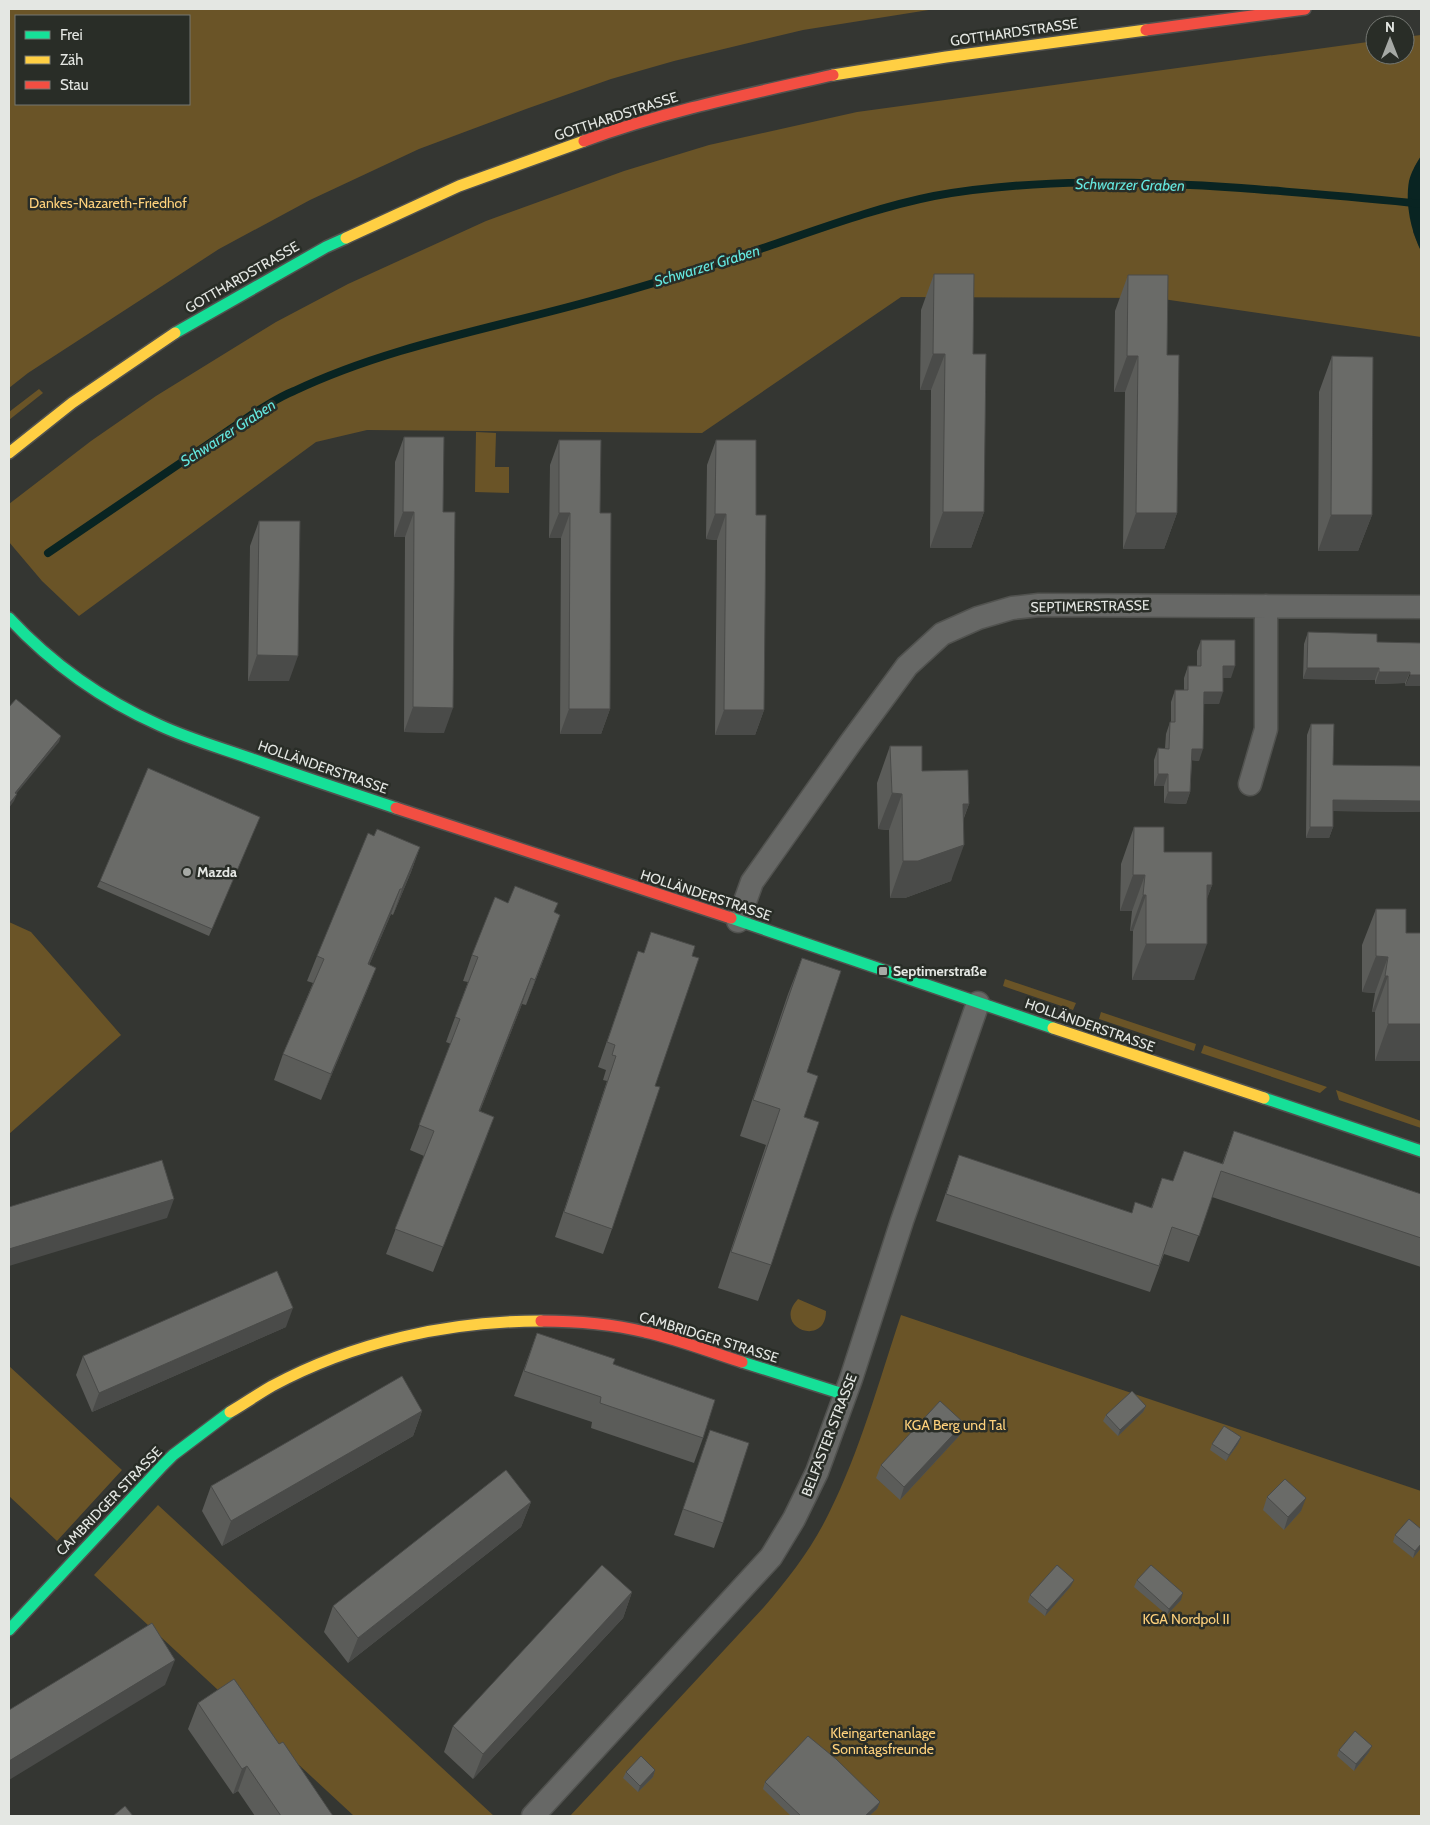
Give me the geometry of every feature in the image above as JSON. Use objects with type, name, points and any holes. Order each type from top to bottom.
[{"type":"street","name":"GOTTHARDSTRASSE","points":[[9,453],[72,403],[164,340],[326,247],[459,186],[616,130],[729,98],[846,72],[1305,9]]},
{"type":"street","name":"SEPTIMERSTRASSE","points":[[738,920],[752,882],[788,830],[907,666],[942,634],[978,618],[1012,608],[1039,605],[1421,607]]},
{"type":"street","points":[[1250,784],[1266,730],[1266,606]]},
{"type":"street","name":"HOLLÄNDERSTRASSE","points":[[9,618],[24,634],[81,680],[110,699],[159,725],[315,781],[738,920],[817,949],[1421,1151]]},
{"type":"street","name":"BELFASTER STRASSE","points":[[533,1816],[771,1557],[794,1519],[817,1472],[846,1395],[902,1221],[978,1003]]},
{"type":"street","name":"CAMBRIDGER STRASSE","points":[[9,1630],[148,1479],[199,1434],[234,1409],[281,1381],[337,1357],[380,1344],[423,1332],[480,1322],[527,1320],[590,1323],[646,1332],[846,1395]]},
{"type":"green space","name":"Dankes-Nazareth-Friedhof","points":[[9,9],[935,9],[803,30],[674,61],[611,79],[419,149],[310,200],[219,249],[28,373],[9,388]]},
{"type":"green space","points":[[1421,35],[1421,156],[1414,168],[1413,232],[1421,251],[1421,337],[1156,298],[901,297],[702,433],[367,430],[316,442],[79,616],[42,581],[9,542],[9,504],[91,441],[156,396],[276,322],[348,284],[486,221],[624,171],[709,145],[857,112],[1365,42],[1365,65],[1415,65],[1415,36]]},
{"type":"green space","points":[[39,389],[43,393],[9,420],[9,412]]},
{"type":"green space","points":[[476,432],[496,433],[495,467],[509,467],[509,493],[475,492]]},
{"type":"green space","points":[[9,922],[31,932],[121,1035],[9,1134]]},
{"type":"green space","points":[[1005,979],[1076,1003],[1073,1010],[1003,986]]},
{"type":"green space","points":[[1101,1012],[1196,1044],[1194,1051],[1099,1019]]},
{"type":"green space","points":[[1204,1045],[1327,1087],[1320,1093],[1201,1053]]},
{"type":"green space","points":[[1336,1090],[1421,1121],[1421,1128],[1339,1100]]},
{"type":"green space","points":[[798,1299],[826,1311],[824,1322],[818,1329],[802,1330],[795,1325],[791,1318],[791,1309]]},
{"type":"green space","points":[[901,1315],[1421,1491],[1421,1816],[570,1816],[764,1607],[808,1550],[829,1513],[850,1465]]},
{"type":"green space","points":[[9,1366],[122,1470],[57,1541],[9,1496]]},
{"type":"green space","points":[[158,1505],[494,1816],[354,1816],[94,1575]]},
{"type":"water","points":[[1421,156],[1421,251],[1414,235],[1408,208],[1408,190],[1410,178]]},
{"type":"building","points":[[934,274],[974,274],[973,354],[986,354],[984,512],[943,512],[945,354],[933,354]]},
{"type":"building","points":[[1128,275],[1168,275],[1167,355],[1179,355],[1177,513],[1136,513],[1138,356],[1127,356]]},
{"type":"building","points":[[1332,356],[1373,357],[1372,515],[1331,515]]},
{"type":"building","points":[[404,437],[444,437],[443,512],[455,512],[453,708],[413,707],[414,512],[403,512]]},
{"type":"building","points":[[559,440],[601,440],[600,513],[611,513],[610,709],[569,709],[570,513],[559,513]]},
{"type":"building","points":[[716,440],[756,440],[756,515],[766,515],[764,710],[724,710],[726,514],[715,514]]},
{"type":"building","points":[[259,521],[300,521],[298,656],[257,655]]},
{"type":"building","points":[[1308,632],[1377,634],[1377,642],[1421,643],[1421,675],[1410,675],[1410,672],[1379,672],[1379,668],[1307,668]]},
{"type":"building","points":[[1201,640],[1235,640],[1235,666],[1223,666],[1223,692],[1204,692],[1203,749],[1192,749],[1190,792],[1168,792],[1168,774],[1158,774],[1158,748],[1169,749],[1170,722],[1175,722],[1175,690],[1188,690],[1188,666],[1201,666]]},
{"type":"building","points":[[16,699],[61,736],[15,793],[17,794],[9,804],[9,707]]},
{"type":"building","points":[[1311,724],[1334,724],[1333,765],[1421,766],[1421,801],[1333,800],[1333,827],[1310,827]]},
{"type":"building","points":[[890,746],[922,746],[922,771],[968,770],[969,804],[963,804],[964,845],[918,861],[903,861],[902,794],[892,793]]},
{"type":"building","name":"Mazda","points":[[148,768],[260,817],[212,929],[100,881]]},
{"type":"building","points":[[1134,827],[1164,827],[1164,852],[1212,852],[1212,885],[1207,885],[1207,944],[1146,944],[1146,895],[1143,895],[1145,875],[1133,875]]},
{"type":"building","points":[[377,829],[420,847],[368,964],[376,968],[331,1074],[283,1054],[324,959],[317,956],[368,833],[374,836]]},
{"type":"building","points":[[515,886],[558,903],[554,912],[560,915],[535,980],[531,978],[479,1111],[494,1117],[443,1247],[395,1229],[434,1131],[419,1125],[460,1019],[455,1017],[478,957],[472,955],[495,897],[508,903]]},
{"type":"building","points":[[1376,909],[1406,909],[1406,933],[1421,933],[1421,1024],[1388,1024],[1388,976],[1385,976],[1388,957],[1376,956]]},
{"type":"building","points":[[651,932],[695,946],[692,956],[699,958],[655,1086],[660,1087],[612,1229],[564,1212],[616,1056],[612,1055],[615,1045],[607,1042],[638,951],[644,953]]},
{"type":"building","points":[[802,958],[841,971],[807,1072],[818,1076],[804,1117],[819,1122],[771,1265],[731,1252],[780,1109],[753,1100]]},
{"type":"building","points":[[1234,1131],[1421,1194],[1421,1238],[1221,1171],[1199,1236],[1172,1227],[1159,1266],[946,1194],[959,1155],[1132,1213],[1135,1202],[1152,1208],[1162,1178],[1173,1181],[1184,1151],[1223,1164]]},
{"type":"building","points":[[162,1160],[174,1199],[9,1249],[9,1207]]},
{"type":"building","points":[[277,1271],[293,1308],[99,1393],[83,1356]]},
{"type":"building","points":[[537,1333],[615,1359],[613,1364],[715,1400],[703,1438],[600,1403],[601,1397],[524,1371]]},
{"type":"building","points":[[402,1376],[422,1411],[231,1521],[211,1486]]},
{"type":"building","points":[[1132,1391],[1146,1406],[1120,1430],[1106,1415]]},
{"type":"building","points":[[940,1401],[964,1423],[904,1487],[881,1465]]},
{"type":"building","points":[[1224,1426],[1241,1437],[1229,1455],[1212,1444]]},
{"type":"building","points":[[710,1430],[749,1443],[723,1523],[683,1509]]},
{"type":"building","points":[[506,1470],[531,1502],[358,1638],[333,1606]]},
{"type":"building","points":[[1285,1479],[1306,1498],[1288,1517],[1267,1497]]},
{"type":"building","points":[[1409,1519],[1421,1529],[1421,1544],[1415,1551],[1395,1535]]},
{"type":"building","points":[[602,1565],[632,1592],[483,1754],[453,1726]]},
{"type":"building","points":[[1057,1565],[1074,1580],[1047,1610],[1030,1595]]},
{"type":"building","points":[[1151,1565],[1183,1593],[1169,1609],[1137,1580]]},
{"type":"building","points":[[152,1623],[175,1660],[9,1761],[9,1710]]},
{"type":"building","points":[[234,1679],[279,1744],[283,1742],[333,1816],[281,1816],[247,1766],[242,1769],[198,1703]]},
{"type":"building","points":[[1355,1731],[1372,1746],[1356,1764],[1339,1750]]},
{"type":"building","points":[[808,1736],[836,1759],[880,1802],[865,1816],[801,1816],[765,1782]]},
{"type":"building","points":[[641,1756],[655,1770],[640,1786],[626,1772]]},
{"type":"building","points":[[125,1806],[133,1816],[113,1816]]},
{"type":"waterway","name":"Schwarzer Graben","points":[[48,553],[257,411],[284,395],[330,375],[442,339],[661,281],[893,206],[934,196],[972,190],[1010,186],[1087,183],[1241,188],[1421,204]]},
{"type":"traffic: fast","points":[[175,333],[326,247],[346,238]]},
{"type":"traffic: fast","points":[[9,618],[60,665],[98,692],[138,715],[193,739],[396,808]]},
{"type":"traffic: fast","points":[[731,918],[1053,1028]]},
{"type":"traffic: fast","points":[[1264,1098],[1421,1151]]},
{"type":"traffic: fast","points":[[742,1362],[846,1395]]},
{"type":"traffic: fast","points":[[9,1630],[173,1455],[230,1412]]},
{"type":"traffic: slow","points":[[833,75],[946,57],[1146,30]]},
{"type":"traffic: slow","points":[[346,238],[459,186],[584,141]]},
{"type":"traffic: slow","points":[[9,453],[72,403],[175,333]]},
{"type":"traffic: slow","points":[[1053,1028],[1264,1098]]},
{"type":"traffic: slow","points":[[230,1412],[272,1386],[303,1371],[369,1346],[402,1337],[471,1325],[541,1321]]},
{"type":"traffic: jam","points":[[1146,30],[1305,9]]},
{"type":"traffic: jam","points":[[584,141],[676,112],[833,75]]},
{"type":"traffic: jam","points":[[396,808],[731,918]]},
{"type":"traffic: jam","points":[[541,1321],[594,1324],[632,1329],[670,1338],[742,1362]]},
{"type":"place","name":"Mazda","points":[[187,872]]},
{"type":"place","name":"Septimerstraße","points":[[883,971]]},
{"type":"park label","name":"KGA Berg und Tal","points":[[955,1425]]},
{"type":"park label","name":"KGA Nordpol II","points":[[1186,1619]]},
{"type":"park label","name":"Kleingartenanlage Sonntagsfreunde","points":[[883,1742]]}]
